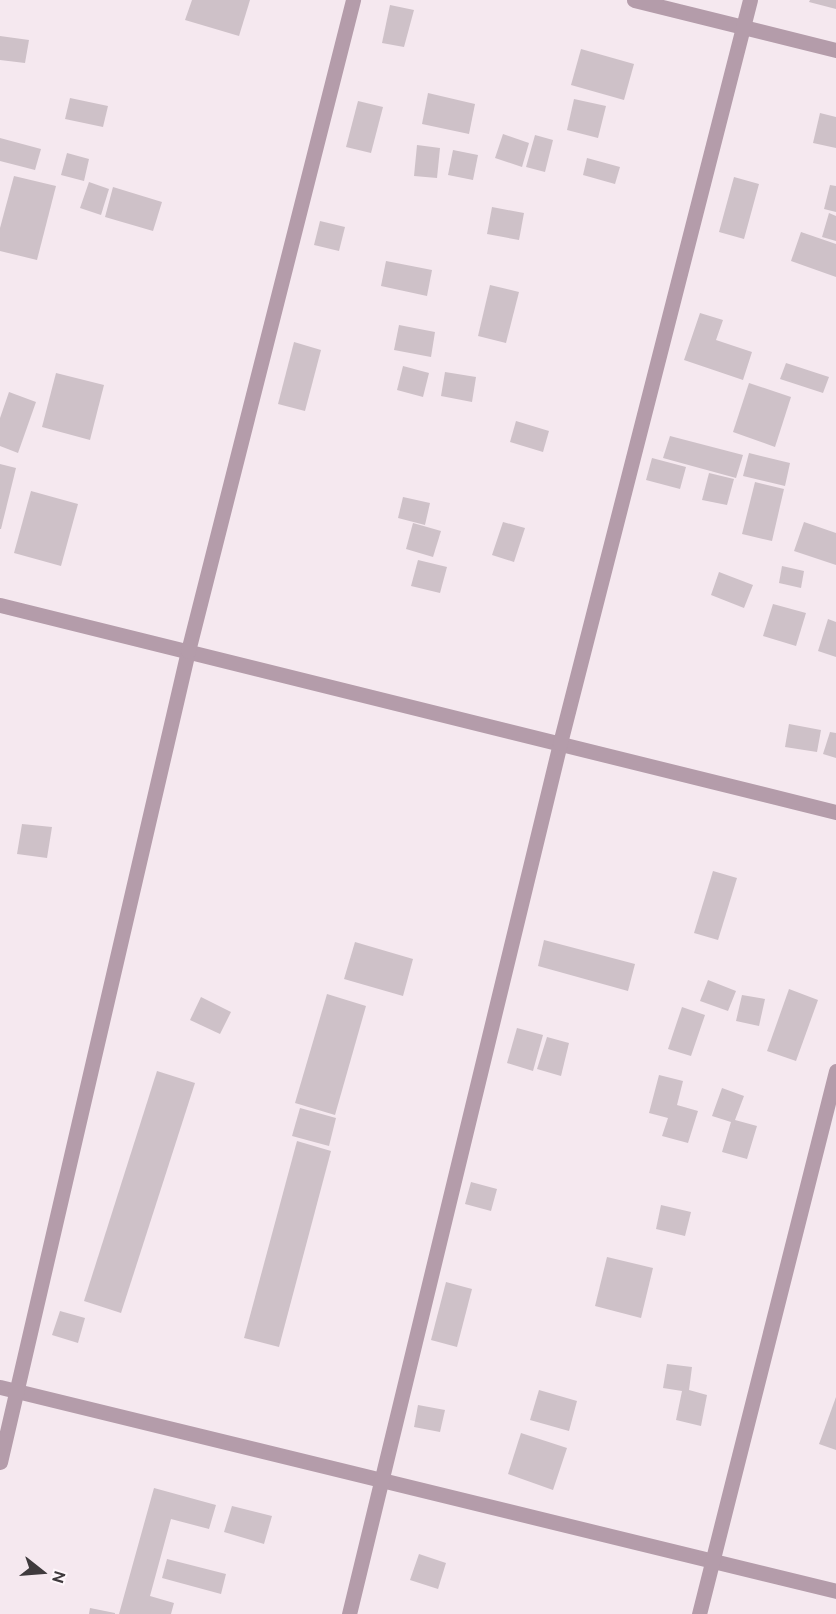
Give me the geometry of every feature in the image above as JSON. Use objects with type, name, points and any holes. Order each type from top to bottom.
[{"type":"street","points":[[0,1462],[188,651],[353,0]]},
{"type":"street","points":[[634,0],[836,50]]},
{"type":"street","points":[[349,1614],[560,743],[750,0]]},
{"type":"street","points":[[0,605],[836,812]]},
{"type":"street","points":[[699,1614],[836,1071]]},
{"type":"street","points":[[0,1387],[836,1591]]},
{"type":"building","points":[[192,0],[250,0],[239,36],[185,20]]},
{"type":"building","points":[[810,0],[836,0],[836,9],[809,2]]},
{"type":"building","points":[[390,5],[414,10],[404,47],[382,43]]},
{"type":"building","points":[[0,36],[29,40],[25,63],[0,60]]},
{"type":"building","points":[[581,49],[634,64],[624,100],[571,85]]},
{"type":"building","points":[[428,93],[475,104],[469,134],[422,124]]},
{"type":"building","points":[[70,98],[108,106],[103,127],[65,119]]},
{"type":"building","points":[[574,99],[606,106],[598,138],[567,130]]},
{"type":"building","points":[[358,101],[383,107],[371,153],[346,147]]},
{"type":"building","points":[[820,113],[836,117],[836,148],[813,143]]},
{"type":"building","points":[[503,134],[529,143],[522,167],[495,158]]},
{"type":"building","points":[[535,135],[553,140],[545,172],[526,167]]},
{"type":"building","points":[[0,138],[41,149],[35,170],[0,161]]},
{"type":"building","points":[[417,145],[440,148],[437,178],[414,176]]},
{"type":"building","points":[[453,150],[478,155],[473,180],[448,175]]},
{"type":"building","points":[[67,153],[89,159],[84,181],[61,175]]},
{"type":"building","points":[[587,158],[620,167],[615,184],[583,175]]},
{"type":"building","points":[[14,176],[56,186],[37,260],[0,251],[0,228]]},
{"type":"building","points":[[734,177],[759,184],[744,239],[719,232]]},
{"type":"building","points":[[89,182],[109,189],[101,215],[80,208]]},
{"type":"building","points":[[830,185],[836,186],[836,212],[824,209]]},
{"type":"building","points":[[113,187],[162,202],[153,231],[105,217]]},
{"type":"building","points":[[492,207],[524,213],[519,240],[487,234]]},
{"type":"building","points":[[829,213],[836,216],[836,241],[822,237]]},
{"type":"building","points":[[320,221],[345,227],[339,251],[314,245]]},
{"type":"building","points":[[801,232],[836,244],[836,277],[791,261]]},
{"type":"building","points":[[386,261],[432,270],[427,296],[381,286]]},
{"type":"building","points":[[490,285],[519,292],[506,343],[478,336]]},
{"type":"building","points":[[700,313],[723,320],[716,340],[752,352],[743,380],[684,360]]},
{"type":"building","points":[[399,325],[435,332],[431,357],[394,350]]},
{"type":"building","points":[[294,342],[321,350],[305,411],[278,404]]},
{"type":"building","points":[[786,363],[829,377],[823,393],[780,379]]},
{"type":"building","points":[[403,366],[429,373],[423,397],[397,390]]},
{"type":"building","points":[[445,372],[476,377],[472,402],[441,396]]},
{"type":"building","points":[[56,373],[104,385],[90,440],[42,427]]},
{"type":"building","points":[[749,383],[791,397],[775,447],[733,432]]},
{"type":"building","points":[[9,392],[36,402],[18,453],[0,446],[0,418]]},
{"type":"building","points":[[516,421],[549,431],[543,452],[510,442]]},
{"type":"building","points":[[670,436],[743,455],[736,478],[663,458]]},
{"type":"building","points":[[749,453],[790,463],[785,486],[743,476]]},
{"type":"building","points":[[652,458],[686,467],[680,489],[646,480]]},
{"type":"building","points":[[0,464],[16,468],[1,529],[0,529]]},
{"type":"building","points":[[709,473],[734,479],[727,505],[702,500]]},
{"type":"building","points":[[755,482],[784,489],[772,541],[742,534]]},
{"type":"building","points":[[31,491],[78,504],[61,566],[14,553]]},
{"type":"building","points":[[403,497],[430,503],[425,525],[398,518]]},
{"type":"building","points":[[503,522],[525,528],[514,562],[492,555]]},
{"type":"building","points":[[804,522],[836,533],[836,565],[794,551]]},
{"type":"building","points":[[413,523],[441,531],[433,557],[406,549]]},
{"type":"building","points":[[418,560],[447,567],[440,593],[411,586]]},
{"type":"building","points":[[782,566],[804,571],[801,588],[779,583]]},
{"type":"building","points":[[719,572],[753,585],[744,608],[711,595]]},
{"type":"building","points":[[773,604],[806,613],[796,646],[763,636]]},
{"type":"building","points":[[828,619],[836,622],[836,657],[818,651]]},
{"type":"building","points":[[789,724],[821,730],[817,752],[785,747]]},
{"type":"building","points":[[830,732],[836,733],[836,758],[823,754]]},
{"type":"building","points":[[22,824],[52,827],[47,858],[17,854]]},
{"type":"building","points":[[713,871],[737,878],[718,940],[694,933]]},
{"type":"building","points":[[544,940],[635,964],[628,991],[538,966]]},
{"type":"building","points":[[355,942],[413,959],[403,996],[344,979]]},
{"type":"building","points":[[708,980],[736,991],[728,1011],[700,1001]]},
{"type":"building","points":[[789,989],[818,1000],[796,1061],[767,1051]]},
{"type":"building","points":[[327,994],[366,1006],[335,1115],[295,1103]]},
{"type":"building","points":[[742,995],[765,999],[759,1026],[736,1021]]},
{"type":"building","points":[[201,997],[231,1012],[220,1034],[190,1020]]},
{"type":"building","points":[[682,1007],[705,1015],[691,1056],[668,1049]]},
{"type":"building","points":[[517,1028],[543,1035],[533,1071],[507,1063]]},
{"type":"building","points":[[547,1037],[569,1043],[561,1076],[537,1069]]},
{"type":"building","points":[[157,1071],[195,1083],[121,1313],[84,1301]]},
{"type":"building","points":[[659,1075],[683,1081],[677,1105],[698,1111],[688,1143],[662,1136],[668,1118],[649,1113]]},
{"type":"building","points":[[722,1088],[744,1096],[735,1120],[757,1126],[747,1159],[722,1152],[731,1122],[712,1116]]},
{"type":"building","points":[[300,1108],[336,1118],[329,1146],[292,1136]]},
{"type":"building","points":[[297,1141],[331,1151],[279,1347],[244,1338]]},
{"type":"building","points":[[471,1182],[497,1189],[491,1211],[465,1204]]},
{"type":"building","points":[[661,1205],[691,1212],[685,1236],[656,1229]]},
{"type":"building","points":[[607,1257],[653,1268],[641,1318],[595,1306]]},
{"type":"building","points":[[446,1282],[472,1289],[457,1347],[431,1340]]},
{"type":"building","points":[[60,1311],[85,1318],[78,1343],[52,1335]]},
{"type":"building","points":[[667,1364],[692,1367],[689,1390],[707,1395],[701,1426],[676,1420],[682,1391],[663,1388]]},
{"type":"building","points":[[539,1390],[577,1401],[569,1431],[530,1420]]},
{"type":"building","points":[[836,1397],[836,1450],[819,1444]]},
{"type":"building","points":[[418,1405],[445,1410],[440,1432],[414,1427]]},
{"type":"building","points":[[521,1433],[567,1448],[553,1490],[508,1474]]},
{"type":"building","points":[[154,1488],[216,1505],[209,1529],[171,1519],[150,1596],[174,1603],[171,1614],[119,1614]]},
{"type":"building","points":[[232,1506],[272,1516],[264,1544],[224,1532]]},
{"type":"building","points":[[419,1554],[446,1563],[438,1589],[410,1580]]},
{"type":"building","points":[[167,1559],[226,1574],[221,1594],[162,1578]]},
{"type":"building","points":[[90,1608],[115,1613],[115,1614],[89,1614]]}]
